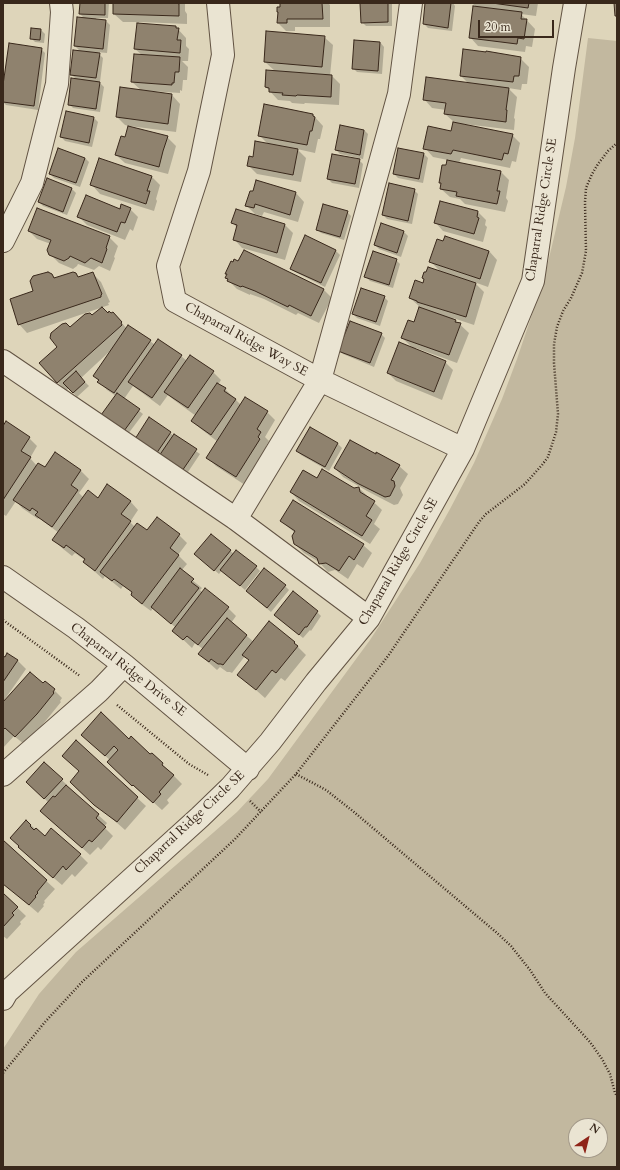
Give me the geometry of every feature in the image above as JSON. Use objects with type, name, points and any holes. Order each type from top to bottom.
[{"type":"street","points":[[3,240],[32,183],[57,84],[62,12],[61,3]]},
{"type":"street","name":"Chaparral Ridge Way SE","points":[[218,3],[223,55],[199,171],[168,266],[175,301],[320,380],[463,449]]},
{"type":"street","points":[[236,519],[320,380],[399,94],[411,3]]},
{"type":"street","name":"Chaparral Ridge Circle SE","points":[[4,993],[200,817],[230,788],[248,769],[316,682],[369,618],[463,449],[533,281],[575,3]]},
{"type":"street","points":[[3,361],[236,519],[369,618]]},
{"type":"street","name":"Chaparral Ridge Drive SE","points":[[3,577],[71,624],[124,665],[248,769]]},
{"type":"street","points":[[3,775],[99,691],[124,665]]},
{"type":"path","points":[[3,620],[65,664],[189,764],[249,800],[261,812]]},
{"type":"path","points":[[296,774],[326,790],[354,812],[476,914],[506,942],[530,970],[545,993],[590,1042],[610,1074],[617,1096]]},
{"type":"shaded area","points":[[588,38],[617,41],[617,1167],[3,1167],[3,1049],[39,994],[76,952],[237,812],[268,779],[370,640],[420,563],[474,463],[502,399],[544,279],[566,187],[575,138]]},
{"type":"building","points":[[80,3],[105,3],[105,15],[79,14]]},
{"type":"building","points":[[113,3],[177,3],[179,4],[179,16],[113,14]]},
{"type":"building","points":[[280,3],[322,3],[323,19],[287,19],[287,23],[277,23],[277,7],[280,7]]},
{"type":"building","points":[[360,3],[388,3],[388,22],[361,23]]},
{"type":"building","points":[[425,3],[451,3],[448,28],[423,24]]},
{"type":"building","points":[[492,3],[529,3],[528,8]]},
{"type":"building","points":[[614,3],[617,3],[617,16],[615,16]]},
{"type":"building","points":[[473,6],[522,12],[521,19],[527,19],[524,39],[518,38],[517,44],[469,38]]},
{"type":"building","points":[[77,17],[106,20],[103,49],[74,46]]},
{"type":"building","points":[[137,23],[176,26],[176,28],[179,28],[177,40],[181,40],[180,53],[134,49]]},
{"type":"building","points":[[31,28],[41,29],[40,40],[30,39]]},
{"type":"building","points":[[266,31],[325,36],[322,67],[264,62]]},
{"type":"building","points":[[354,40],[380,42],[378,71],[352,69]]},
{"type":"building","points":[[9,43],[42,48],[34,106],[3,102],[3,85]]},
{"type":"building","points":[[463,49],[521,57],[519,76],[514,76],[513,82],[460,76]]},
{"type":"building","points":[[73,50],[100,53],[96,78],[70,75]]},
{"type":"building","points":[[134,54],[180,57],[179,72],[175,72],[174,83],[172,83],[172,85],[131,82]]},
{"type":"building","points":[[266,70],[332,75],[331,97],[282,95],[283,93],[269,92],[269,88],[265,87]]},
{"type":"building","points":[[426,77],[509,88],[506,122],[444,114],[446,103],[423,100]]},
{"type":"building","points":[[71,78],[100,82],[96,109],[68,105]]},
{"type":"building","points":[[120,87],[172,94],[168,124],[116,117]]},
{"type":"building","points":[[264,104],[313,114],[315,117],[307,145],[258,136]]},
{"type":"building","points":[[66,111],[94,117],[89,143],[60,137]]},
{"type":"building","points":[[453,122],[513,134],[508,154],[504,153],[502,160],[453,150],[451,154],[423,149],[428,126],[451,131]]},
{"type":"building","points":[[340,125],[364,130],[360,155],[335,150]]},
{"type":"building","points":[[128,126],[168,136],[159,167],[115,155],[121,136],[125,137]]},
{"type":"building","points":[[255,141],[298,149],[293,175],[247,166],[249,156],[253,157]]},
{"type":"building","points":[[58,148],[85,158],[76,183],[49,174]]},
{"type":"building","points":[[398,148],[424,153],[419,179],[393,174]]},
{"type":"building","points":[[332,154],[360,159],[355,184],[327,179]]},
{"type":"building","points":[[99,158],[152,176],[147,191],[150,191],[146,204],[90,185]]},
{"type":"building","points":[[447,160],[501,171],[497,191],[500,191],[497,204],[456,196],[457,192],[440,189],[441,183],[439,183],[442,165],[446,165]]},
{"type":"building","points":[[47,178],[72,188],[63,212],[38,202]]},
{"type":"building","points":[[256,180],[296,192],[290,215],[255,204],[254,208],[245,206],[250,191],[253,191]]},
{"type":"building","points":[[389,183],[415,189],[408,221],[382,215]]},
{"type":"building","points":[[86,195],[120,209],[121,204],[131,208],[125,223],[121,222],[117,232],[77,217]]},
{"type":"building","points":[[440,201],[478,211],[477,217],[479,218],[474,234],[434,223]]},
{"type":"building","points":[[323,204],[348,211],[340,237],[316,230]]},
{"type":"building","points":[[37,208],[110,236],[102,263],[91,258],[85,263],[70,256],[64,261],[49,255],[47,250],[51,240],[28,231]]},
{"type":"building","points":[[236,209],[285,224],[277,253],[233,240],[237,225],[231,223]]},
{"type":"building","points":[[381,223],[404,231],[397,253],[374,245]]},
{"type":"building","points":[[305,235],[336,250],[321,283],[290,269]]},
{"type":"building","points":[[445,236],[489,251],[480,279],[429,262],[437,239],[443,241]]},
{"type":"building","points":[[244,250],[324,289],[311,316],[289,305],[288,307],[255,291],[227,281],[228,279],[225,278],[227,274],[225,274],[231,261],[233,262],[234,259],[238,261]]},
{"type":"building","points":[[373,251],[397,259],[389,285],[364,277]]},
{"type":"building","points":[[428,267],[476,283],[466,317],[417,302],[409,298],[415,280],[423,283],[424,279],[422,278]]},
{"type":"building","points":[[48,272],[52,274],[54,278],[73,272],[76,273],[78,277],[93,272],[102,294],[101,297],[18,325],[10,299],[33,291],[30,281],[33,276]]},
{"type":"building","points":[[361,288],[385,296],[376,322],[352,314]]},
{"type":"building","points":[[102,307],[108,313],[109,311],[111,313],[113,312],[122,322],[122,325],[57,383],[39,363],[57,347],[50,338],[51,333],[62,324],[66,323],[70,327],[85,314],[90,313],[92,315]]},
{"type":"building","points":[[419,307],[456,320],[455,322],[461,323],[449,355],[401,338],[408,320],[414,322]]},
{"type":"building","points":[[350,321],[382,333],[370,363],[338,351]]},
{"type":"building","points":[[128,325],[151,340],[114,393],[97,382],[99,380],[93,376]]},
{"type":"building","points":[[158,339],[182,355],[152,398],[128,382]]},
{"type":"building","points":[[399,342],[446,361],[434,392],[387,373]]},
{"type":"building","points":[[190,355],[214,371],[188,408],[164,392]]},
{"type":"building","points":[[76,371],[85,382],[73,393],[63,383]]},
{"type":"building","points":[[217,383],[226,388],[224,391],[236,399],[211,435],[191,421]]},
{"type":"building","points":[[117,393],[140,409],[124,431],[101,415]]},
{"type":"building","points":[[245,397],[268,411],[257,429],[261,432],[258,437],[260,439],[236,477],[206,458]]},
{"type":"building","points":[[149,417],[171,432],[156,454],[135,439]]},
{"type":"building","points":[[6,421],[30,437],[21,451],[31,457],[3,500],[3,426]]},
{"type":"building","points":[[310,427],[338,443],[325,467],[296,451]]},
{"type":"building","points":[[174,434],[197,449],[182,471],[159,456]]},
{"type":"building","points":[[350,440],[400,465],[391,480],[394,481],[395,486],[390,496],[385,497],[357,483],[334,468]]},
{"type":"building","points":[[55,452],[81,470],[71,485],[78,490],[52,527],[35,515],[38,512],[32,508],[30,511],[13,500],[38,463],[45,467]]},
{"type":"building","points":[[322,469],[354,488],[359,487],[360,492],[375,501],[366,516],[372,520],[362,536],[290,492],[303,470],[317,478]]},
{"type":"building","points":[[107,484],[131,501],[121,514],[131,521],[95,571],[83,562],[85,559],[66,545],[64,548],[52,540],[88,490],[98,498]]},
{"type":"building","points":[[293,500],[364,544],[354,560],[349,556],[339,571],[326,563],[319,564],[317,558],[294,544],[292,536],[295,531],[280,521]]},
{"type":"building","points":[[157,517],[180,534],[170,548],[179,555],[142,604],[131,595],[132,592],[114,579],[112,581],[100,572],[137,523],[147,530]]},
{"type":"building","points":[[211,534],[231,550],[214,571],[194,554]]},
{"type":"building","points":[[236,550],[257,566],[240,586],[220,570]]},
{"type":"building","points":[[180,568],[194,579],[191,582],[199,588],[171,624],[151,607]]},
{"type":"building","points":[[264,568],[286,585],[267,608],[246,591]]},
{"type":"building","points":[[205,588],[229,607],[198,645],[187,636],[183,640],[172,631]]},
{"type":"building","points":[[293,591],[318,611],[307,627],[305,627],[299,635],[274,615]]},
{"type":"building","points":[[227,618],[247,635],[223,665],[218,664],[211,659],[209,662],[198,654]]},
{"type":"building","points":[[269,621],[298,646],[276,673],[272,670],[256,690],[237,675],[249,660],[242,655]]},
{"type":"building","points":[[7,653],[18,660],[3,682],[3,656],[5,657]]},
{"type":"building","points":[[30,672],[43,683],[45,681],[55,689],[53,692],[54,693],[37,714],[15,737],[5,728],[3,730],[3,702]]},
{"type":"building","points":[[101,712],[129,739],[131,736],[150,754],[152,753],[163,763],[162,765],[174,775],[159,792],[161,794],[153,803],[133,785],[132,786],[107,762],[118,750],[114,746],[105,756],[81,735]]},
{"type":"building","points":[[76,740],[138,797],[117,822],[94,805],[70,782],[79,771],[62,756]]},
{"type":"building","points":[[44,762],[63,779],[44,799],[26,782]]},
{"type":"building","points":[[66,785],[99,814],[96,818],[106,827],[92,842],[89,840],[82,848],[40,811],[53,796],[55,797]]},
{"type":"building","points":[[26,820],[34,830],[36,828],[45,836],[51,828],[81,854],[66,870],[63,866],[53,878],[10,838]]},
{"type":"building","points":[[3,840],[47,880],[29,905],[3,884]]},
{"type":"building","points":[[3,893],[18,907],[12,913],[14,915],[3,927]]}]
